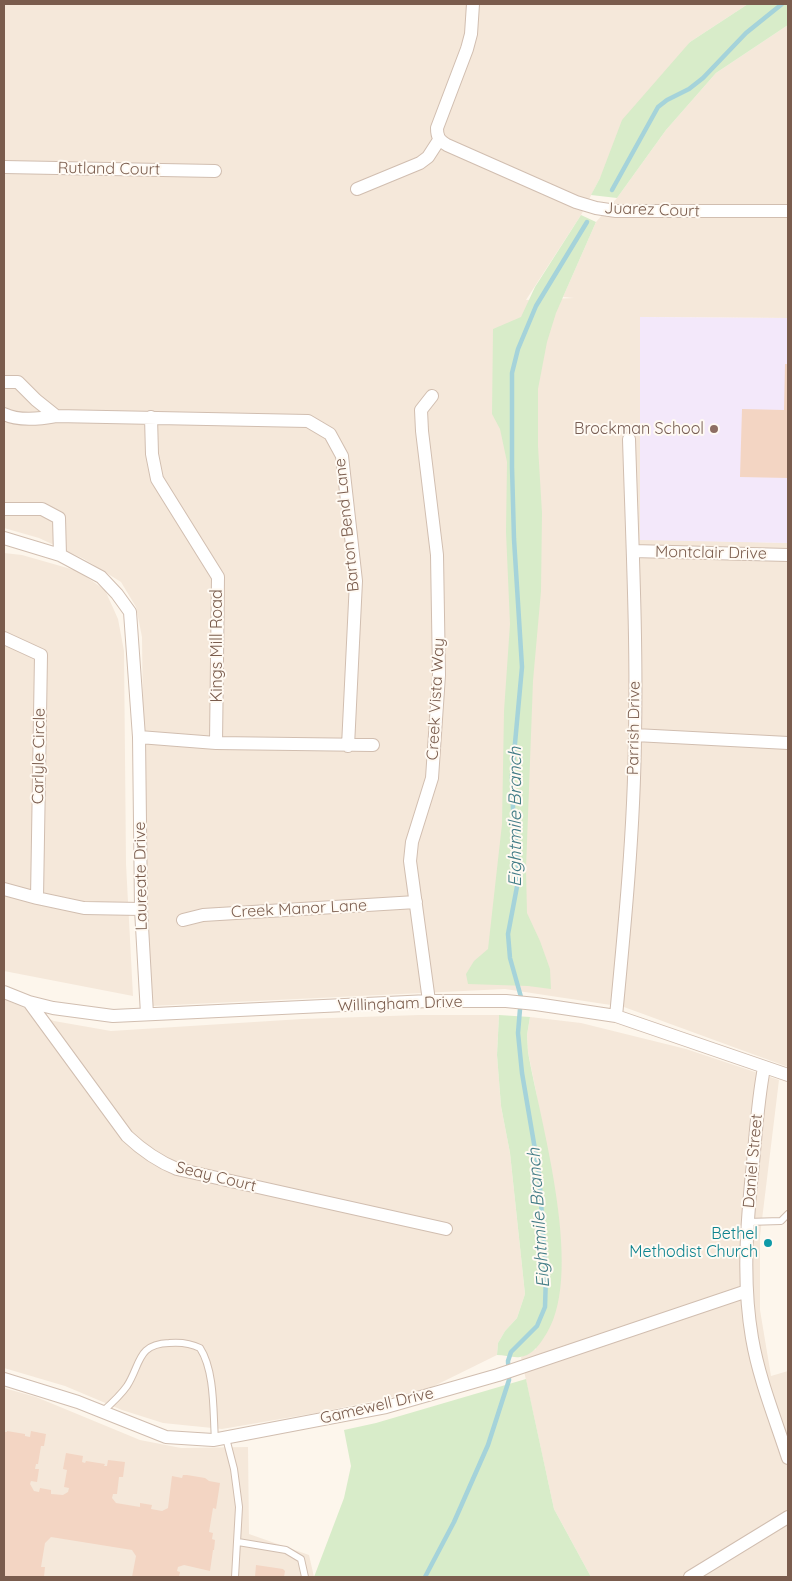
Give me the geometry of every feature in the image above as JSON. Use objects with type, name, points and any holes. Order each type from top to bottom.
[{"type":"street","points":[[357,189],[420,164],[428,157],[439,140],[437,128],[471,34],[473,4]]},
{"type":"street","name":"Juarez Court","points":[[439,140],[446,145],[576,202],[596,208],[616,211],[788,211]]},
{"type":"street","name":"Rutland Court","points":[[4,167],[215,171]]},
{"type":"street","points":[[4,382],[18,382],[56,416]]},
{"type":"street","name":"Creek Vista Way","points":[[429,1001],[410,861],[412,842],[432,778],[439,675],[437,555],[421,410],[432,396]]},
{"type":"street","name":"Barton Bend Lane","points":[[4,414],[42,419],[56,416],[308,421],[330,434],[342,456],[356,581],[348,746]]},
{"type":"street","name":"Kings Mill Road","points":[[151,417],[152,454],[157,479],[218,578],[216,743]]},
{"type":"street","name":"Parrish Drive","points":[[616,1016],[631,860],[635,735],[633,551],[629,440]]},
{"type":"street","points":[[4,509],[42,510],[60,518],[60,555]]},
{"type":"street","name":"Laureate Drive","points":[[4,538],[60,555],[101,577],[130,612],[139,737],[141,909],[147,1014]]},
{"type":"street","name":"Montclair Drive","points":[[633,551],[788,555]]},
{"type":"street","name":"Carlyle Circle","points":[[4,638],[41,655],[37,898]]},
{"type":"street","points":[[635,735],[788,744]]},
{"type":"street","points":[[139,737],[216,743],[373,745]]},
{"type":"street","points":[[4,889],[84,908],[141,909]]},
{"type":"street","name":"Creek Manor Lane","points":[[183,920],[202,915],[416,902]]},
{"type":"street","name":"Willingham Drive","points":[[4,992],[29,1002],[79,1013],[112,1016],[429,1001],[506,1001],[536,1004],[616,1016],[788,1076]]},
{"type":"street","name":"Seay Court","points":[[29,1002],[127,1136],[159,1162],[177,1169],[446,1229]]},
{"type":"street","name":"Daniel Street","points":[[764,1068],[759,1091],[747,1222],[747,1292],[752,1338],[760,1372],[788,1458]]},
{"type":"street","name":"Gamewell Drive","points":[[4,1378],[78,1402],[166,1437],[221,1439],[386,1407],[520,1368],[747,1292]]},
{"type":"street","points":[[690,1577],[788,1517]]},
{"type":"lane","points":[[747,1222],[781,1221],[788,1214]]},
{"type":"lane","points":[[102,1412],[126,1387],[140,1357],[147,1348],[162,1343],[193,1344],[200,1348],[207,1365],[221,1439],[234,1468],[240,1507],[235,1577]]},
{"type":"lane","points":[[238,1542],[286,1550],[301,1559],[305,1577]]},
{"type":"shaded area","points":[[4,4],[748,4],[690,42],[600,178],[581,215],[526,300],[574,298],[563,297],[596,222],[617,198],[666,130],[716,73],[788,25],[788,318],[640,317],[640,539],[788,543],[788,1067],[624,1007],[505,989],[151,1006],[145,887],[142,637],[136,607],[121,582],[84,559],[39,538],[4,528]]},
{"type":"shaded area","name":"Brockman School","points":[[640,317],[788,318],[788,543],[640,540]]},
{"type":"shaded area","points":[[4,553],[22,555],[78,571],[105,590],[118,619],[124,651],[126,864],[133,996],[4,971]]},
{"type":"shaded area","points":[[4,999],[54,1021],[111,1031],[302,1019],[419,1015],[499,1015],[497,1055],[501,1106],[510,1153],[525,1294],[517,1318],[505,1331],[498,1343],[497,1355],[426,1390],[316,1413],[222,1429],[163,1423],[122,1410],[65,1386],[4,1368]]},
{"type":"shaded area","points":[[530,1017],[581,1023],[686,1049],[779,1080],[760,1236],[760,1310],[771,1376],[788,1371],[788,1577],[591,1577],[554,1509],[521,1357],[536,1349],[537,1097],[528,1052],[527,1035]]},
{"type":"shaded area","points":[[4,1388],[36,1397],[140,1440],[181,1448],[248,1447],[249,1534],[309,1555],[314,1577],[4,1577]]},
{"type":"green space","points":[[748,4],[788,4],[788,25],[716,73],[666,130],[617,198],[591,195],[600,178],[622,120],[690,42]]},
{"type":"green space","points":[[581,215],[596,222],[556,313],[547,342],[538,389],[538,446],[542,513],[541,591],[533,681],[526,869],[527,913],[550,969],[551,989],[528,986],[468,984],[466,974],[474,961],[488,949],[502,824],[504,711],[510,624],[506,532],[507,462],[500,429],[492,414],[493,329],[521,317],[535,287]]},
{"type":"green space","points":[[499,1015],[530,1017],[527,1035],[528,1052],[550,1158],[561,1241],[561,1279],[556,1313],[539,1345],[527,1355],[517,1357],[497,1355],[498,1343],[505,1331],[517,1318],[525,1294],[510,1153],[501,1106],[497,1055]]},
{"type":"green space","points":[[526,1379],[554,1509],[591,1577],[314,1577],[344,1498],[351,1466],[344,1430],[376,1423]]},
{"type":"building","points":[[785,364],[788,364],[788,478],[740,477],[742,409],[784,410]]},
{"type":"building","points":[[31,1431],[46,1434],[44,1446],[41,1446],[38,1464],[36,1464],[35,1469],[39,1469],[37,1482],[31,1481],[30,1484],[34,1491],[39,1492],[40,1488],[51,1490],[51,1494],[63,1495],[68,1492],[69,1488],[64,1487],[67,1470],[63,1469],[66,1453],[83,1456],[82,1462],[105,1464],[104,1466],[107,1466],[108,1460],[125,1462],[123,1477],[119,1477],[117,1494],[113,1494],[112,1498],[116,1503],[140,1507],[140,1503],[152,1505],[151,1509],[162,1511],[168,1508],[172,1476],[182,1478],[183,1475],[187,1475],[220,1483],[216,1509],[213,1508],[209,1532],[213,1533],[212,1539],[215,1540],[210,1571],[184,1565],[178,1567],[179,1577],[132,1577],[136,1556],[132,1550],[51,1537],[45,1543],[41,1567],[45,1567],[44,1577],[4,1577],[4,1432],[25,1434],[25,1436],[30,1437]]},
{"type":"building","points":[[256,1565],[283,1569],[285,1571],[284,1577],[255,1577]]},
{"type":"waterway","name":"Eightmile Branch","points":[[612,190],[658,107],[667,100],[689,89],[703,78],[746,33],[782,4]]},
{"type":"waterway","name":"Eightmile Branch","points":[[425,1577],[454,1522],[488,1445],[509,1380],[508,1361],[511,1352],[537,1326],[545,1307],[546,1275],[539,1173],[522,1073],[518,1033],[521,997],[510,958],[508,934],[519,876],[512,776],[522,667],[514,539],[512,373],[518,349],[536,306],[587,222]]},
{"type":"place","name":"Brockman School","points":[[714,429]]},
{"type":"place","name":"Bethel Methodist Church","points":[[768,1243]]}]
